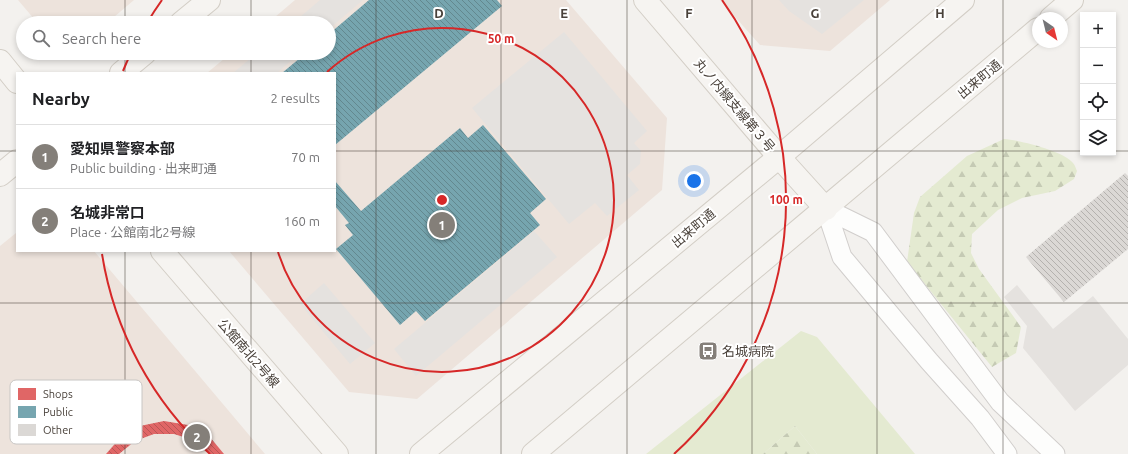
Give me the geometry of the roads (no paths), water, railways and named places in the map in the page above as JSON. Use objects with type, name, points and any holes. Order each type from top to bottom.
[{"type":"main road","points":[[190,16],[209,0]]},
{"type":"main road","name":"丸ノ内線支線第３号","points":[[646,0],[779,157],[826,209]]},
{"type":"main road","name":"出来町通","points":[[421,454],[779,157],[963,0]]},
{"type":"main road","points":[[1058,12],[1072,0]]},
{"type":"main road","name":"出来町通","points":[[533,454],[1032,34]]},
{"type":"main road","points":[[122,72],[137,60]]},
{"type":"main road","points":[[0,61],[16,81]]},
{"type":"main road","points":[[0,175],[16,162]]},
{"type":"main road","name":"公館南北2号線","points":[[163,252],[337,454]]},
{"type":"street","points":[[826,209],[842,257],[929,361],[980,418],[1007,454]]},
{"type":"street","points":[[826,209],[873,232],[1000,402],[1055,454]]},
{"type":"place","name":"愛知県警察本部","points":[[442,225]]},
{"type":"place","name":"名城病院","points":[[708,351]]},
{"type":"place","name":"名城非常口","points":[[197,437]]}]
